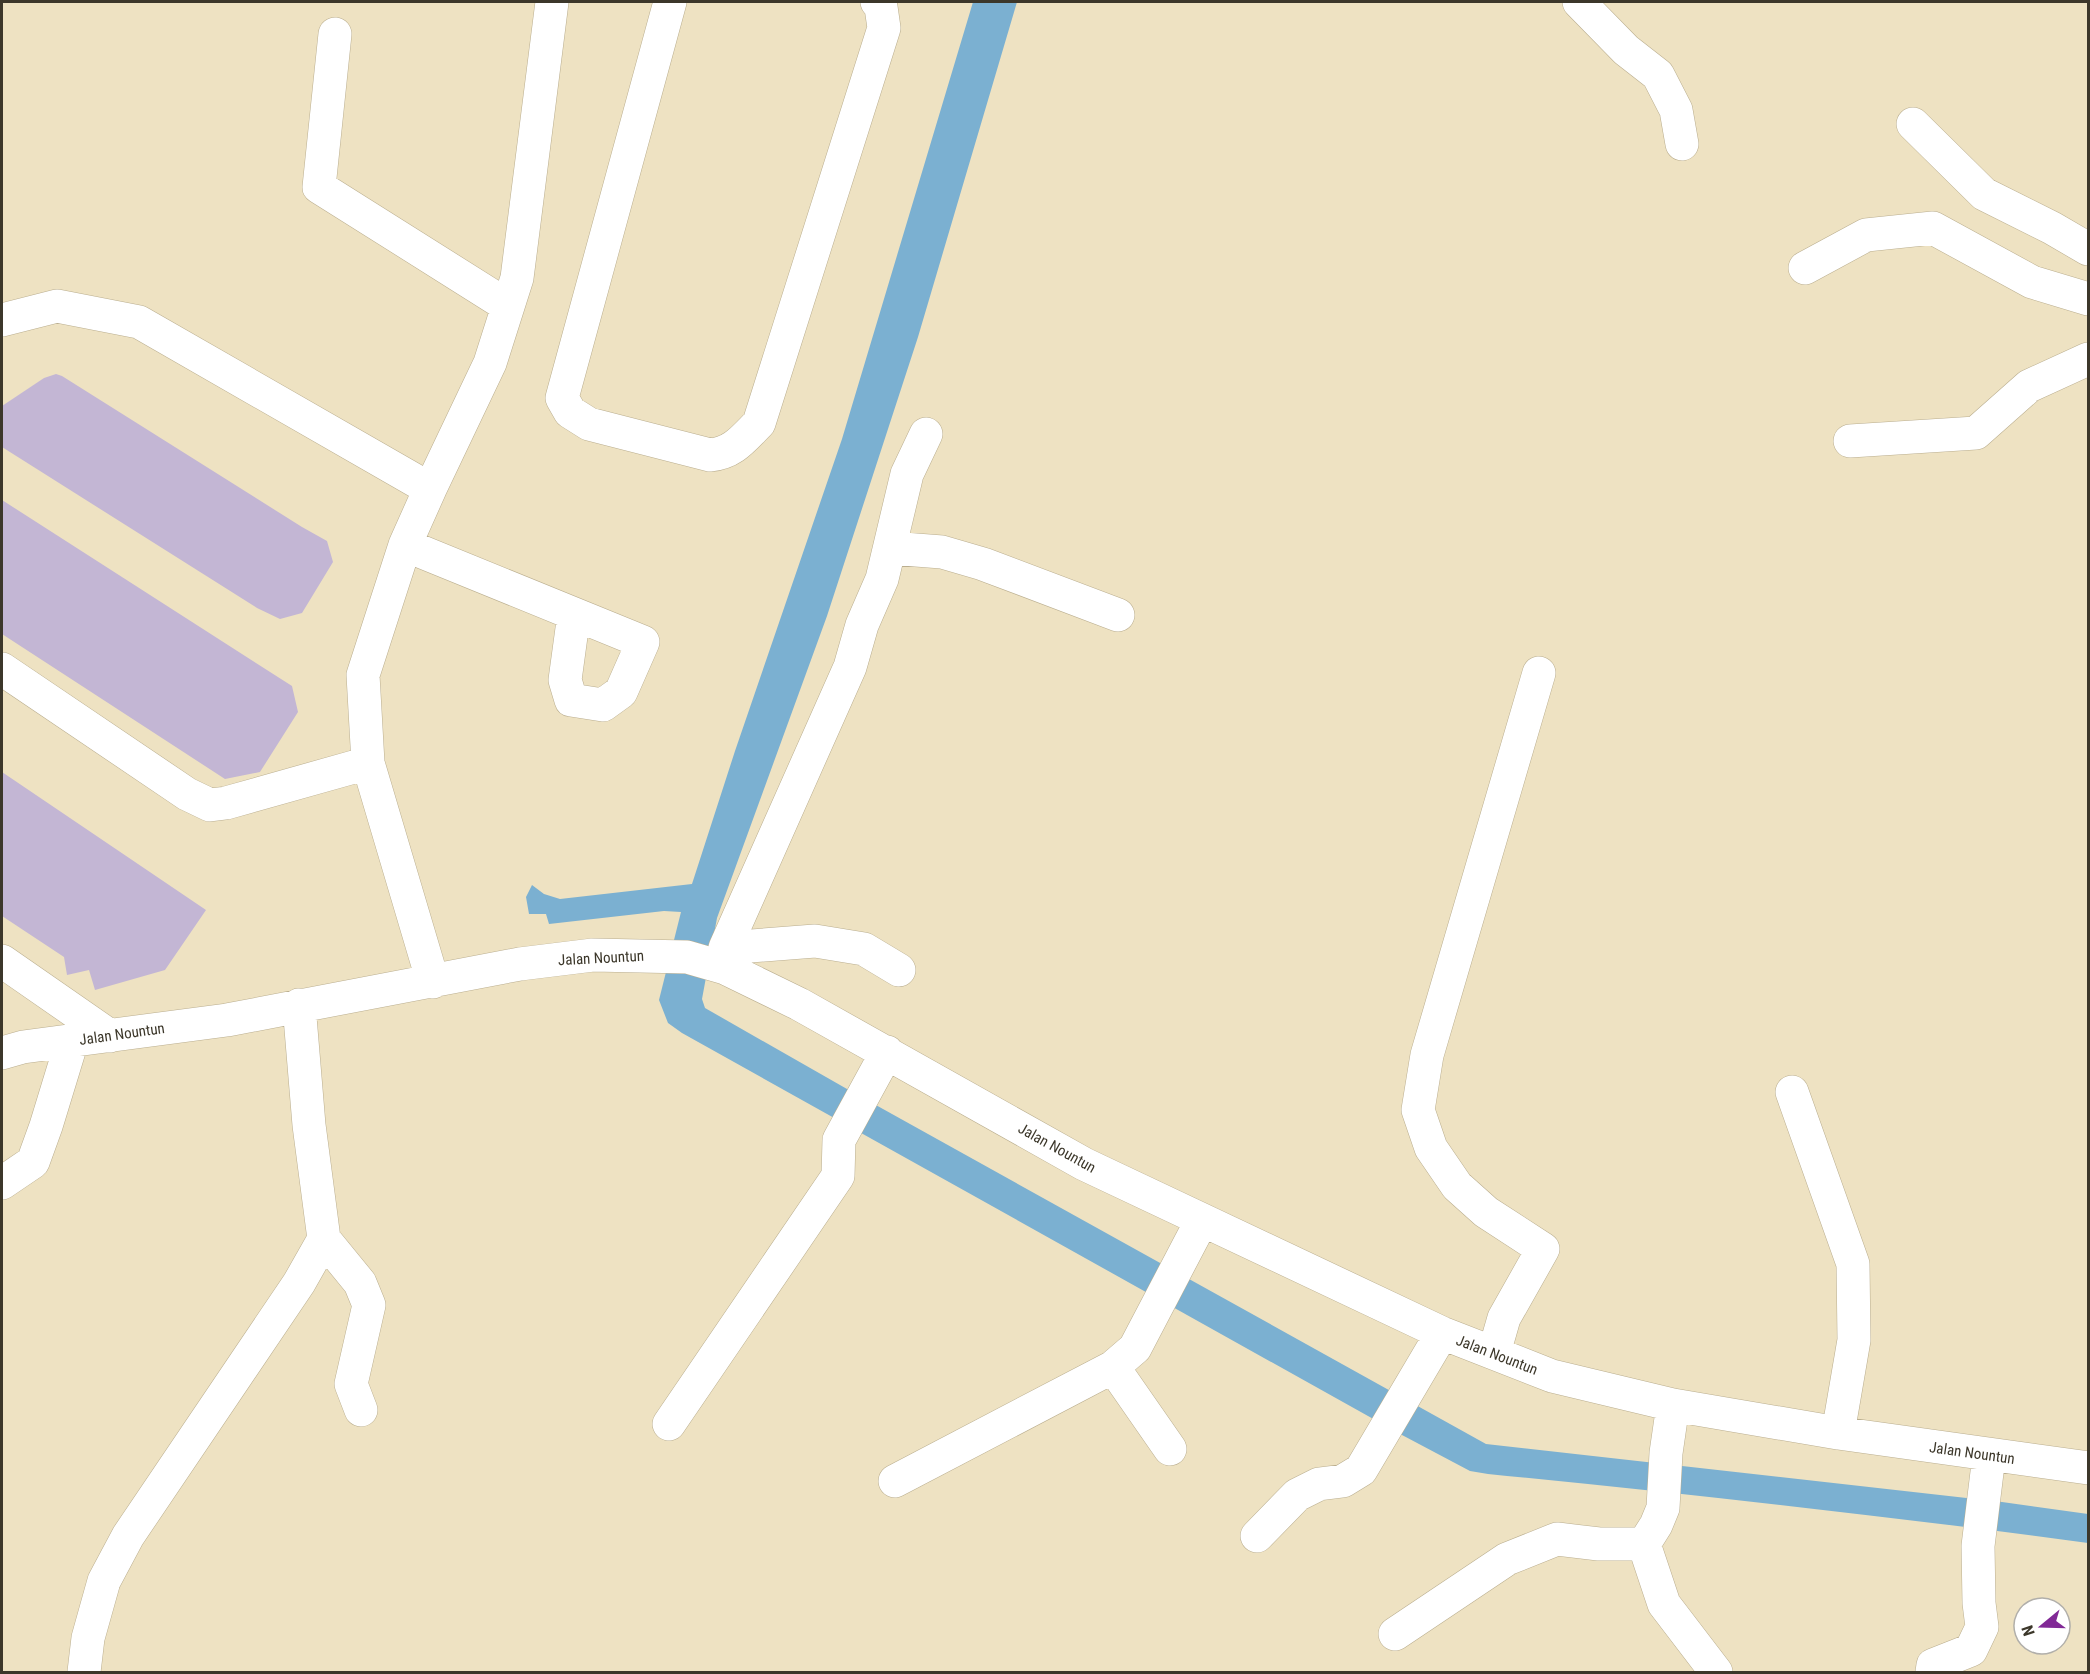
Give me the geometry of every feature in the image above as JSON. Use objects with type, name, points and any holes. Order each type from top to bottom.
[{"type":"street","points":[[433,982],[368,763],[363,675],[405,545],[490,363],[517,278],[552,2]]},
{"type":"street","points":[[670,2],[562,398],[570,412],[589,424],[710,455],[724,454],[759,423],[884,28],[882,7],[877,2]]},
{"type":"street","points":[[1579,2],[1626,50],[1658,75],[1676,110],[1682,144]]},
{"type":"street","points":[[335,34],[319,186],[508,306]]},
{"type":"street","points":[[1913,124],[1984,194],[2088,249]]},
{"type":"street","points":[[1805,268],[1866,236],[1933,228],[2032,282],[2088,298]]},
{"type":"street","points":[[2,320],[57,306],[139,322],[430,489]]},
{"type":"street","points":[[1850,441],[1976,433],[2030,386],[2088,359]]},
{"type":"street","points":[[725,958],[850,667],[862,625],[882,579],[907,474],[926,434]]},
{"type":"street","points":[[405,545],[574,614]]},
{"type":"street","points":[[890,549],[942,552],[983,564],[1118,615]]},
{"type":"street","points":[[2,669],[187,794],[210,804],[226,803],[368,763]]},
{"type":"street","points":[[1494,1353],[1504,1318],[1543,1250],[1486,1212],[1457,1186],[1431,1148],[1418,1110],[1427,1055],[1539,673]]},
{"type":"street","points":[[725,958],[815,941],[864,949],[899,970]]},
{"type":"street","name":"Jalan Nountun","points":[[9,1048],[227,1020],[520,964],[593,955],[725,958],[799,1004],[1084,1164],[1442,1333],[1552,1377],[1673,1405],[1989,1456],[2088,1468]]},
{"type":"street","points":[[2,961],[110,1036]]},
{"type":"street","points":[[299,1005],[309,1125],[324,1239],[360,1283],[369,1305],[351,1384],[361,1410]]},
{"type":"street","points":[[2,1184],[33,1162],[72,1041]]},
{"type":"street","points":[[669,1424],[838,1176],[839,1140],[887,1052]]},
{"type":"street","points":[[1792,1092],[1853,1264],[1854,1340],[1838,1433]]},
{"type":"street","points":[[895,1481],[1113,1367],[1135,1348],[1202,1220]]},
{"type":"street","points":[[84,1672],[88,1638],[104,1581],[128,1536],[299,1283],[324,1239]]},
{"type":"street","points":[[1257,1536],[1297,1495],[1319,1484],[1343,1481],[1361,1470],[1442,1333]]},
{"type":"street","points":[[1113,1367],[1170,1449]]},
{"type":"street","points":[[1644,1544],[1663,1508],[1666,1454],[1673,1405]]},
{"type":"street","points":[[1932,1672],[1933,1665],[1971,1650],[1982,1627],[1979,1603],[1978,1546],[1989,1456]]},
{"type":"street","points":[[1395,1634],[1507,1559],[1557,1539],[1599,1544],[1644,1544]]},
{"type":"street","points":[[1644,1544],[1664,1604],[1716,1672]]},
{"type":"water","points":[[973,2],[1017,2],[918,337],[827,616],[717,918],[702,999],[705,1008],[1486,1444],[2002,1502],[2088,1514],[2088,1543],[1470,1471],[682,1033],[668,1023],[659,1000],[681,912],[664,911],[549,924],[546,914],[529,914],[526,897],[532,885],[544,894],[560,899],[692,884],[842,439]]},
{"type":"building","points":[[56,374],[327,541],[333,562],[302,613],[280,619],[257,608],[2,447],[2,406],[44,378]]},
{"type":"building","points":[[2,500],[292,686],[298,712],[260,772],[225,779],[2,634]]},
{"type":"building","points":[[2,772],[206,910],[165,970],[95,990],[89,970],[67,975],[64,957],[2,916]]}]
